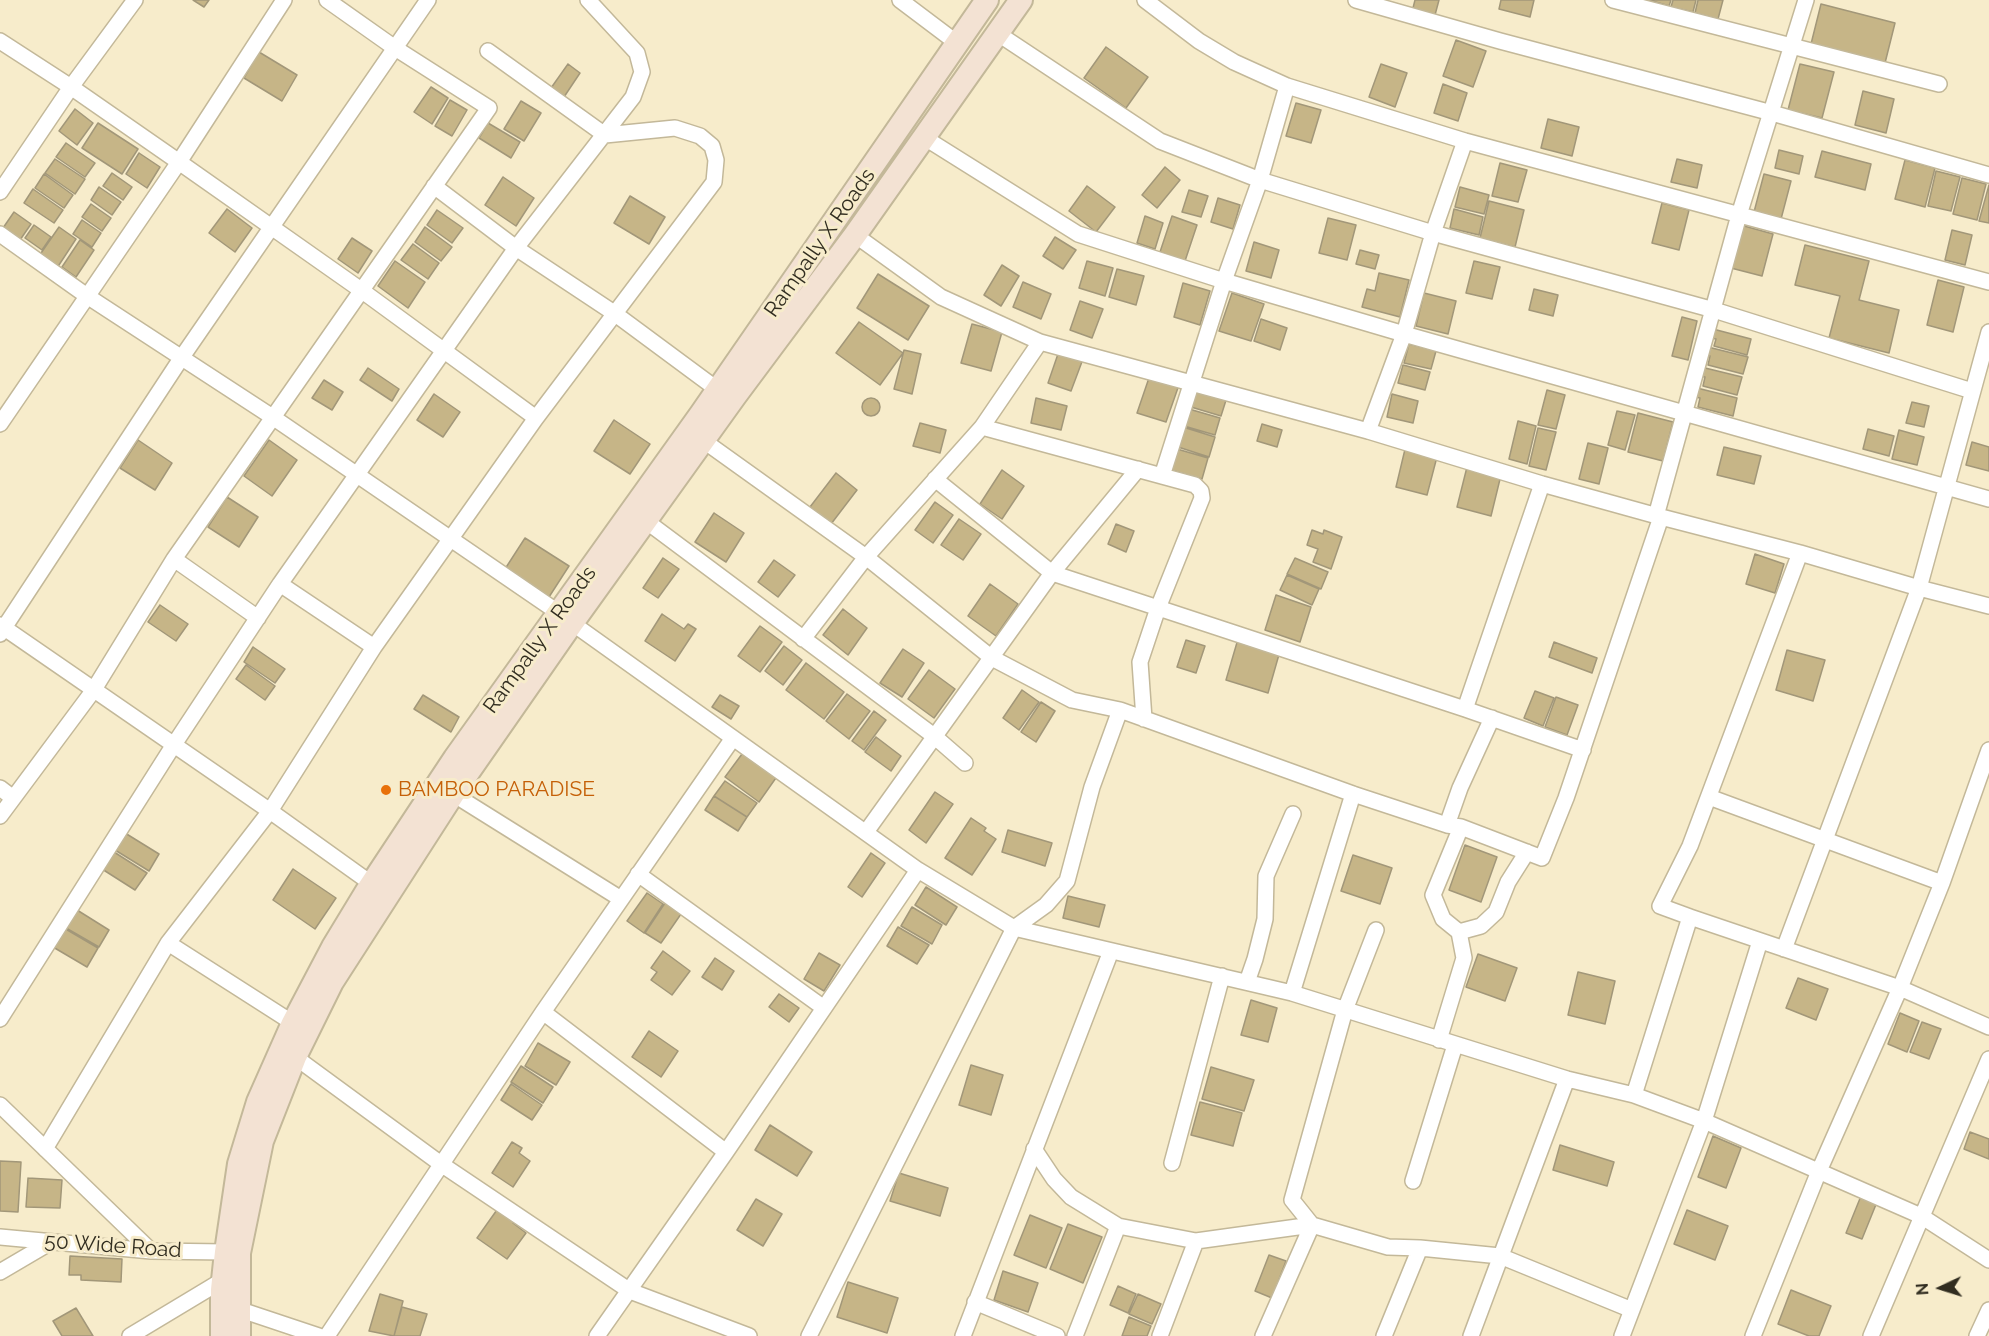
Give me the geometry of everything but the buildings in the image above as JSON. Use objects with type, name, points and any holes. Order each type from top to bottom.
[{"type":"main road","name":"Rampally X Roads","points":[[222,1336],[223,1280],[239,1164],[258,1102],[292,1023],[333,947],[455,758],[565,618],[718,390],[987,0]]},
{"type":"main road","points":[[238,1336],[239,1253],[262,1141],[295,1057],[332,982],[565,618],[646,521],[925,138],[1021,0]]},
{"type":"main road","points":[[936,73],[957,91]]},
{"type":"street","points":[[0,192],[71,87],[135,0]]},
{"type":"street","points":[[0,424],[180,162],[284,0]]},
{"type":"street","points":[[0,816],[93,691],[174,559],[489,108],[395,48],[327,0]]},
{"type":"street","points":[[372,884],[1,629],[182,357],[428,0]]},
{"type":"street","points":[[0,1019],[173,746],[280,584],[516,248],[633,97],[642,72],[637,53],[588,0]]},
{"type":"street","points":[[900,0],[957,43]]},
{"type":"street","points":[[1144,0],[1199,41],[1234,62],[1287,86],[1465,141],[1989,282]]},
{"type":"street","points":[[1356,0],[1500,41],[1772,113],[1989,175]]},
{"type":"street","points":[[1613,0],[1940,84]]},
{"type":"street","points":[[704,441],[866,557],[992,658],[1072,700],[1120,710],[1353,794],[1454,826],[1542,858],[1583,750],[1658,516],[1739,215],[1806,0]]},
{"type":"street","points":[[997,33],[1160,141],[1260,180],[1433,233],[1714,310],[1972,391]]},
{"type":"street","points":[[0,42],[71,87],[272,226],[536,418]]},
{"type":"street","points":[[45,1149],[168,943],[270,812],[374,647],[536,418],[714,182],[716,160],[712,146],[700,136],[675,128],[605,135],[488,51]]},
{"type":"street","points":[[1162,476],[1224,280],[1260,180],[1287,86]]},
{"type":"street","points":[[925,138],[1078,234],[1404,334],[1989,499]]},
{"type":"street","points":[[1368,431],[1404,334],[1433,233],[1465,141]]},
{"type":"street","points":[[434,186],[516,248],[614,313],[718,390]]},
{"type":"street","points":[[0,234],[87,296],[273,418],[565,618],[918,870],[1014,928],[1293,993],[1567,1079],[1635,1095],[1704,1121],[1921,1216],[1989,1260]]},
{"type":"street","points":[[855,235],[941,297],[1040,342],[1368,431],[1542,484],[1989,606]]},
{"type":"street","points":[[1784,949],[1919,588],[1989,332]]},
{"type":"street","points":[[803,639],[866,557],[982,427],[1040,342]]},
{"type":"street","points":[[982,427],[1195,485],[1201,491],[1202,498],[1158,608],[1140,662],[1144,719]]},
{"type":"street","points":[[866,832],[1053,573],[1138,469]]},
{"type":"street","points":[[935,478],[1053,573],[1583,750]]},
{"type":"street","points":[[1465,709],[1542,484]]},
{"type":"street","points":[[646,521],[934,736],[965,763]]},
{"type":"street","points":[[1800,553],[1690,846],[1660,906],[1900,988],[1989,1027]]},
{"type":"street","points":[[174,559],[258,618]]},
{"type":"street","points":[[280,584],[374,647]]},
{"type":"street","points":[[809,1336],[1014,928],[1046,905],[1066,881],[1092,787],[1120,710]]},
{"type":"street","points":[[1439,1040],[1464,958],[1459,932],[1443,919],[1433,895],[1454,826],[1460,788],[1492,718]]},
{"type":"street","points":[[327,1336],[543,1012],[733,738]]},
{"type":"street","points":[[1754,1336],[1819,1171],[1900,988],[1942,883],[1989,750]]},
{"type":"street","points":[[0,788],[13,798]]},
{"type":"street","points":[[453,794],[621,899]]},
{"type":"street","points":[[1293,993],[1353,794]]},
{"type":"street","points":[[1708,797],[1942,883]]},
{"type":"street","points":[[1247,982],[1256,959],[1265,919],[1266,876],[1293,814]]},
{"type":"street","points":[[1459,932],[1481,926],[1496,912],[1508,882],[1527,852]]},
{"type":"street","points":[[597,1336],[630,1292],[918,870]]},
{"type":"street","points":[[638,874],[824,1008]]},
{"type":"street","points":[[1635,1095],[1690,917]]},
{"type":"street","points":[[1312,1226],[1292,1200],[1345,1010],[1376,930]]},
{"type":"street","points":[[1622,1336],[1704,1121],[1760,941]]},
{"type":"street","points":[[168,943],[292,1023]]},
{"type":"street","points":[[963,1336],[1111,951]]},
{"type":"street","points":[[1172,1163],[1222,976]]},
{"type":"street","points":[[543,1012],[726,1152]]},
{"type":"street","points":[[1413,1181],[1455,1044]]},
{"type":"street","points":[[295,1057],[441,1164],[630,1292],[749,1336]]},
{"type":"street","points":[[1871,1336],[1989,1059]]},
{"type":"street","points":[[1471,1336],[1567,1079]]},
{"type":"street","points":[[0,1105],[151,1251]]},
{"type":"street","points":[[1034,1149],[1054,1179],[1071,1197],[1118,1226],[1196,1241],[1312,1226],[1388,1247],[1500,1256],[1632,1310]]},
{"type":"street","points":[[1074,1336],[1118,1226]]},
{"type":"street","points":[[1263,1336],[1312,1226]]},
{"type":"street","name":"50 Wide Road","points":[[0,1237],[151,1251],[226,1252]]},
{"type":"street","points":[[1160,1336],[1196,1241]]},
{"type":"street","points":[[0,1272],[51,1242]]},
{"type":"street","points":[[1384,1336],[1420,1248]]},
{"type":"street","points":[[130,1336],[223,1280]]},
{"type":"street","points":[[975,1302],[1056,1336]]},
{"type":"street","points":[[238,1309],[318,1336]]},
{"type":"street","points":[[1977,1336],[1989,1310]]},
{"type":"place","name":"BAMBOO PARADISE","points":[[386,790]]}]
